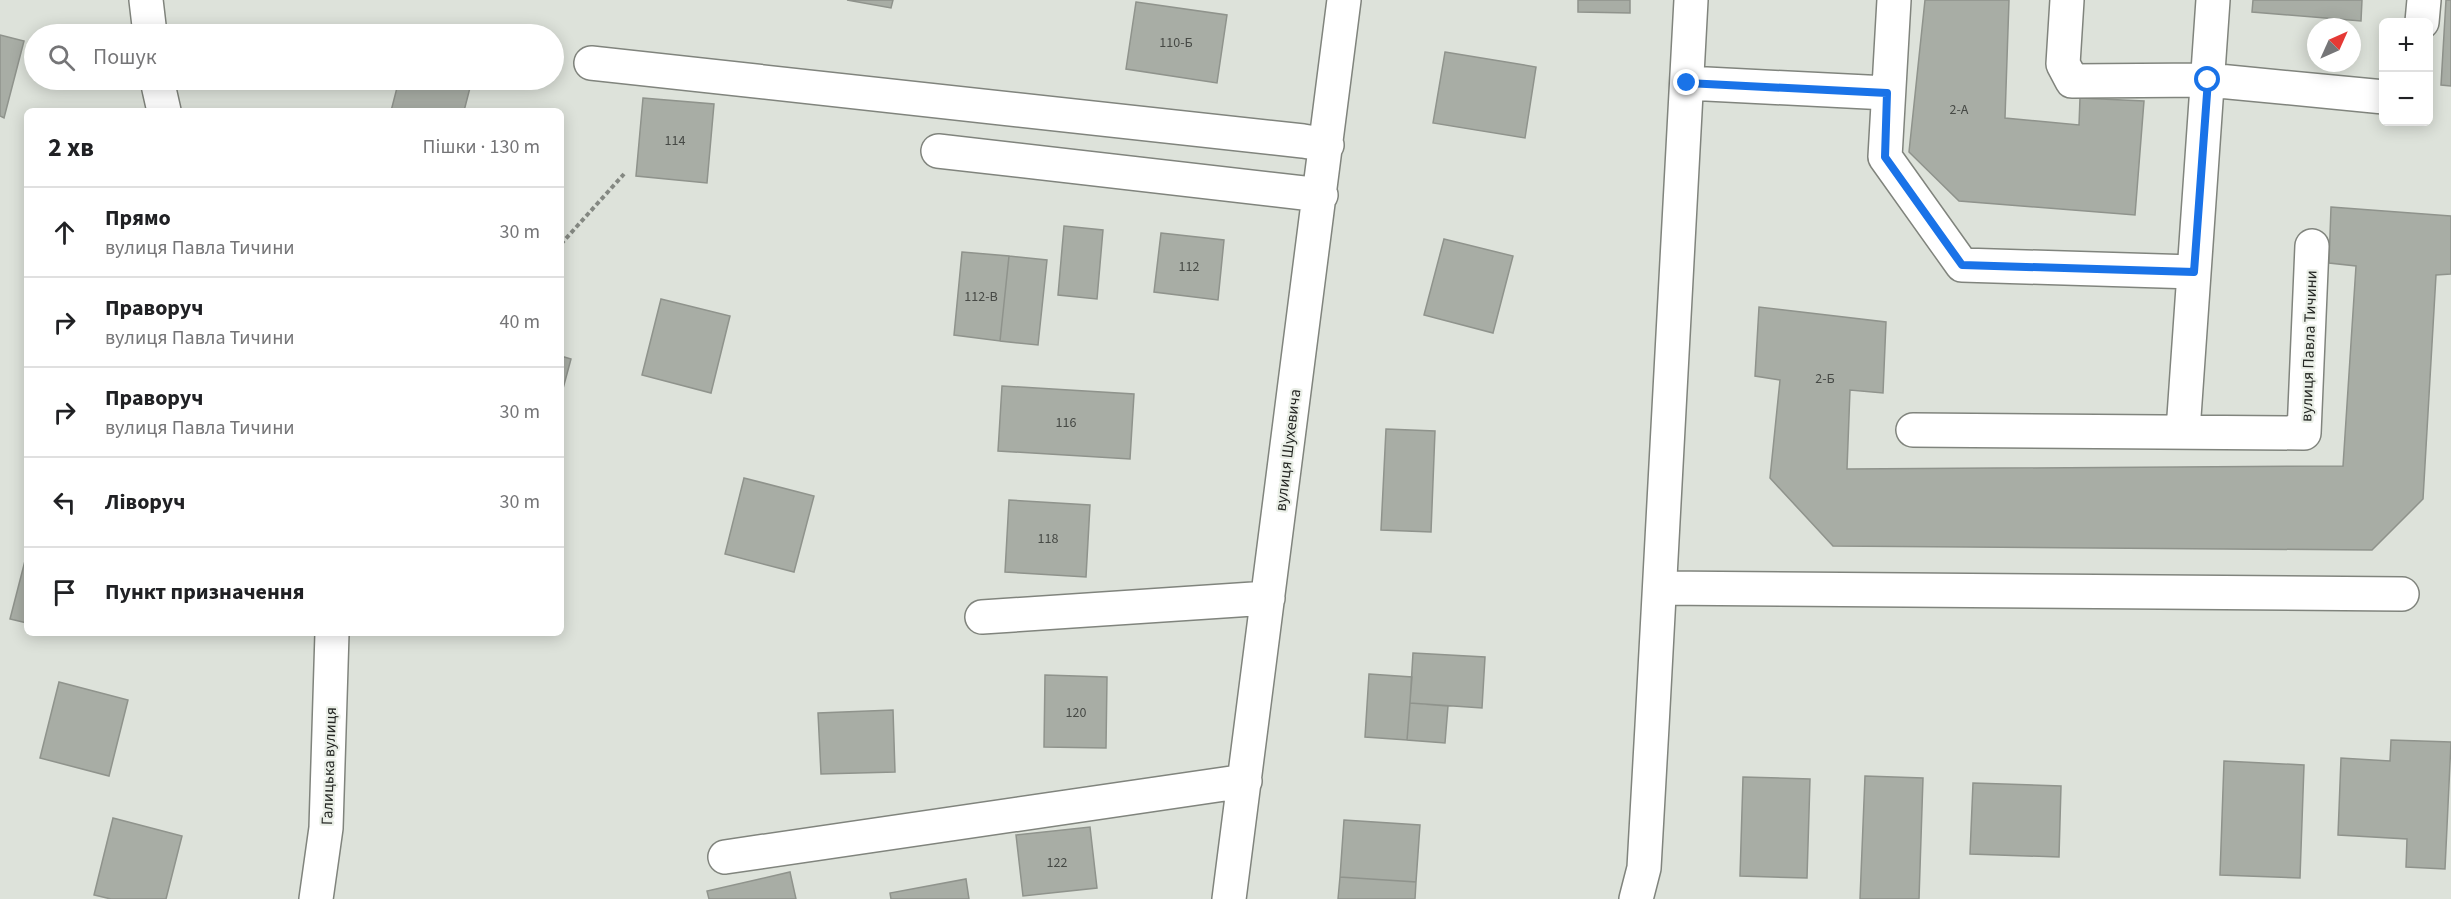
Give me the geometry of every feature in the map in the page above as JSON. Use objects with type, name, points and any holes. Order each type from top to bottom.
[{"type":"street","points":[[146,0],[149,24]]},
{"type":"street","name":"вулиця Шухевича","points":[[1229,899],[1328,146],[1344,0]]},
{"type":"street","points":[[1636,899],[1644,868],[1691,0]]},
{"type":"street","points":[[1894,0],[1885,157],[1962,265],[2194,272]]},
{"type":"street","points":[[2067,0],[2063,64],[2072,81],[2208,80],[2379,97]]},
{"type":"street","points":[[2183,431],[2214,0]]},
{"type":"street","points":[[2422,18],[2424,0]]},
{"type":"street","points":[[591,63],[1292,140],[1328,146]]},
{"type":"street","points":[[1687,83],[1887,93]]},
{"type":"street","points":[[159,90],[163,108]]},
{"type":"street","points":[[938,151],[1321,195]]},
{"type":"street","name":"вулиця Павла Тичини","points":[[1912,430],[2304,433],[2312,246]]},
{"type":"street","points":[[1660,588],[2402,594]]},
{"type":"street","points":[[982,617],[1268,598]]},
{"type":"street","name":"Галицька вулиця","points":[[316,899],[326,828],[332,636]]},
{"type":"street","points":[[725,857],[1245,781]]},
{"type":"path","points":[[564,241],[624,174]]},
{"type":"building","points":[[847,0],[893,0],[891,8]]},
{"type":"building","points":[[1578,0],[1630,0],[1630,13],[1578,12]]},
{"type":"building","points":[[1925,0],[2009,0],[2005,118],[2079,125],[2080,98],[2144,101],[2135,215],[1959,201],[1909,152]]},
{"type":"building","points":[[2253,0],[2362,0],[2361,21],[2361,18],[2325,18],[2252,12]]},
{"type":"building","points":[[2446,0],[2451,0],[2451,86],[2441,85]]},
{"type":"building","points":[[1136,2],[1227,15],[1217,83],[1126,69]]},
{"type":"building","points":[[0,35],[24,41],[4,118],[0,116]]},
{"type":"building","points":[[1445,52],[1536,67],[1525,138],[1433,123]]},
{"type":"building","points":[[396,90],[469,90],[465,108],[392,108]]},
{"type":"building","points":[[643,98],[714,104],[707,183],[636,176]]},
{"type":"building","points":[[2331,207],[2451,216],[2451,274],[2436,275],[2423,499],[2372,550],[1833,546],[1770,478],[1780,380],[1755,376],[1759,307],[1886,322],[1883,393],[1850,390],[1847,469],[2343,466],[2356,266],[2329,263]]},
{"type":"building","points":[[1064,226],[1103,230],[1097,299],[1058,295]]},
{"type":"building","points":[[1161,233],[1224,240],[1218,300],[1154,292]]},
{"type":"building","points":[[1444,239],[1513,256],[1493,333],[1424,315]]},
{"type":"building","points":[[962,252],[1009,256],[1000,341],[954,335]]},
{"type":"building","points":[[1009,256],[1047,260],[1038,345],[1000,341]]},
{"type":"building","points":[[661,299],[730,316],[711,393],[642,375]]},
{"type":"building","points":[[564,357],[571,359],[564,385]]},
{"type":"building","points":[[1002,386],[1134,394],[1130,459],[998,451]]},
{"type":"building","points":[[1386,429],[1435,431],[1431,532],[1381,530]]},
{"type":"building","points":[[744,478],[814,496],[794,572],[725,554]]},
{"type":"building","points":[[1009,500],[1090,505],[1086,577],[1005,572]]},
{"type":"building","points":[[24,565],[24,622],[10,619]]},
{"type":"building","points":[[1413,653],[1485,657],[1482,708],[1410,703]]},
{"type":"building","points":[[1369,674],[1412,677],[1407,740],[1365,737]]},
{"type":"building","points":[[1045,675],[1107,677],[1106,748],[1044,747]]},
{"type":"building","points":[[59,682],[128,700],[109,776],[40,758]]},
{"type":"building","points":[[1410,703],[1448,706],[1445,743],[1407,740]]},
{"type":"building","points":[[893,710],[895,772],[821,774],[818,713]]},
{"type":"building","points":[[2391,740],[2451,742],[2445,869],[2406,867],[2407,839],[2338,835],[2341,758],[2390,761]]},
{"type":"building","points":[[2224,761],[2304,765],[2300,878],[2220,875]]},
{"type":"building","points":[[1865,776],[1923,778],[1919,899],[1860,899]]},
{"type":"building","points":[[1743,777],[1810,779],[1807,878],[1740,876]]},
{"type":"building","points":[[1973,783],[2061,786],[2059,857],[1970,854]]},
{"type":"building","points":[[113,818],[182,836],[166,899],[111,899],[94,895]]},
{"type":"building","points":[[1344,820],[1420,825],[1416,882],[1340,877]]},
{"type":"building","points":[[1090,827],[1097,888],[1023,896],[1016,835]]},
{"type":"building","points":[[790,872],[796,899],[709,899],[707,891]]},
{"type":"building","points":[[1340,877],[1416,882],[1415,899],[1338,899]]},
{"type":"building","points":[[966,879],[969,899],[891,899],[890,893]]},
{"type":"route","points":[[1687,83],[1887,93],[1885,157],[1962,265],[2194,272],[2208,80]]}]
